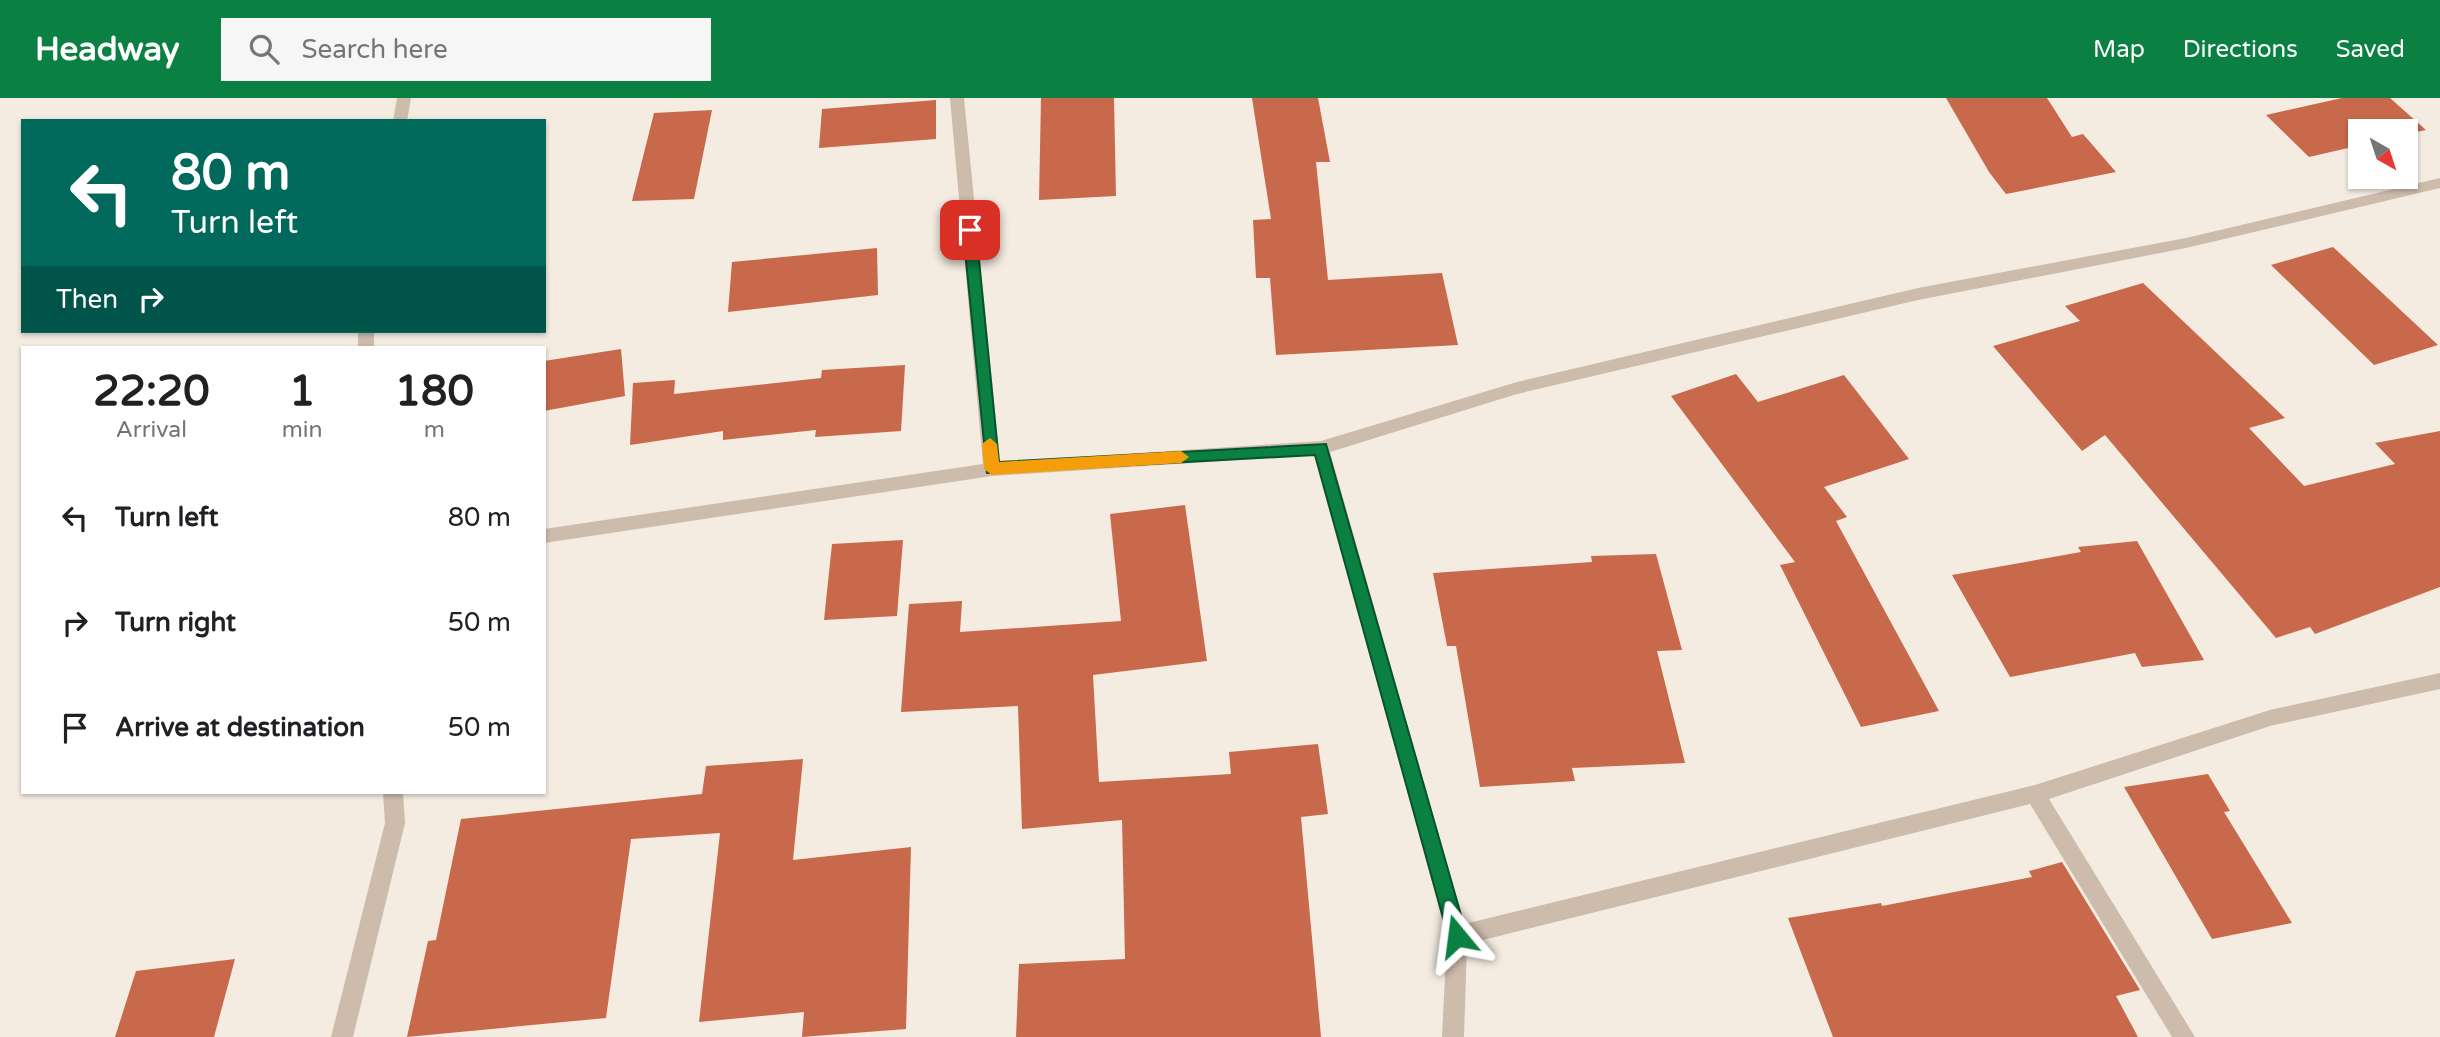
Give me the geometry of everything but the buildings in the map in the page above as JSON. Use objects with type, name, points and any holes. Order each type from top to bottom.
[{"type":"street","points":[[400,119],[404,98]]},
{"type":"street","points":[[957,98],[992,469]]},
{"type":"street","points":[[546,536],[992,469],[1321,448],[1517,388],[1918,294],[2186,243],[2440,183]]},
{"type":"street","points":[[1321,448],[1457,936],[1453,1037]]},
{"type":"street","points":[[1457,936],[2035,794],[2270,718],[2440,681]]},
{"type":"street","points":[[342,1037],[395,823],[393,794]]},
{"type":"street","points":[[2035,794],[2184,1037]]},
{"type":"slow traffic","points":[[990,444],[992,469],[1181,457]]},
{"type":"route","points":[[970,230],[992,469],[1321,448],[1457,936]]}]
